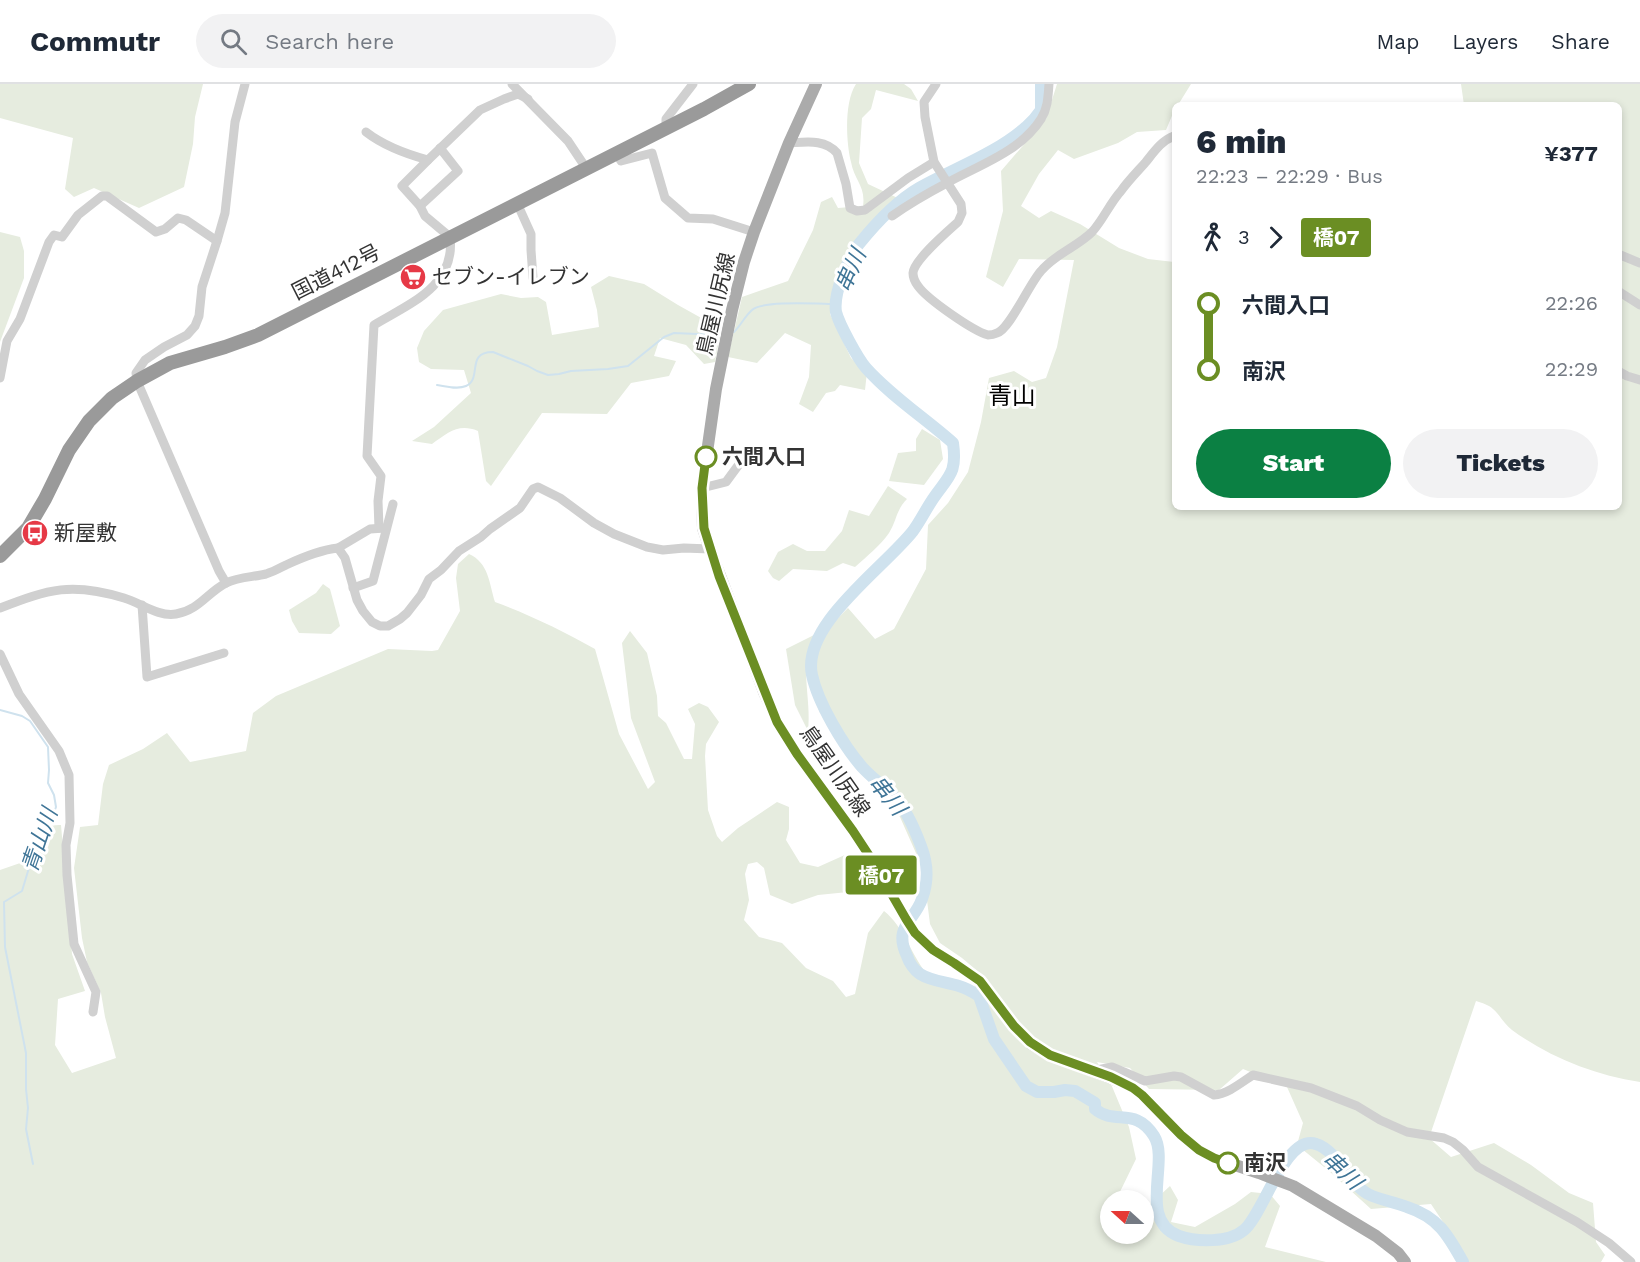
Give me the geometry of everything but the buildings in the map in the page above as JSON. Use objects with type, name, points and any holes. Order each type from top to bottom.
[{"type":"highway","name":"国道412号","points":[[0,556],[28,528],[79,434],[112,398],[137,381],[170,363],[258,335],[616,152],[666,129],[749,84]]},
{"type":"main road","name":"鳥屋川尻線","points":[[816,84],[789,142],[744,262],[716,389],[702,488],[704,528],[710,549],[777,722],[797,754],[866,850],[915,933],[933,950],[980,981],[1014,1026],[1030,1042],[1050,1055],[1133,1088],[1199,1150],[1214,1158],[1293,1186],[1360,1226],[1398,1253],[1405,1262]]},
{"type":"street","points":[[226,582],[219,571],[137,381],[136,373],[145,360],[187,335],[195,326],[199,316],[201,287],[225,213],[235,122],[245,84]]},
{"type":"street","points":[[512,84],[568,141],[586,168]]},
{"type":"street","points":[[666,129],[666,119],[693,84]]},
{"type":"street","points":[[936,84],[924,102],[925,117],[935,165],[961,204],[962,213],[958,222],[939,238],[918,262],[913,273],[914,280],[923,291],[958,319],[988,335],[994,335],[1007,327],[1022,299],[1042,270],[1093,230],[1120,191],[1163,141],[1172,137]]},
{"type":"street","points":[[892,216],[947,181],[980,167],[1023,141],[1041,119],[1048,103],[1049,84]]},
{"type":"street","points":[[383,528],[378,501],[381,476],[367,456],[374,325],[430,291],[443,274],[451,250],[450,237],[425,216],[420,206],[402,186],[480,111],[518,94],[528,99]]},
{"type":"street","points":[[366,132],[405,153],[428,160]]},
{"type":"street","points":[[789,142],[828,144],[834,149],[846,184],[850,208],[857,211],[865,210],[908,178],[935,165]]},
{"type":"street","points":[[420,206],[458,171],[440,148]]},
{"type":"street","points":[[616,152],[621,161],[652,153],[665,198],[688,218],[713,219],[754,232]]},
{"type":"street","points":[[0,378],[7,341],[20,320],[49,242],[54,235],[62,237],[78,215],[102,196],[107,196],[156,232],[165,229],[178,218],[186,220],[217,241]]},
{"type":"street","points":[[517,203],[531,234],[533,278]]},
{"type":"street","points":[[1622,256],[1640,263]]},
{"type":"street","points":[[1622,294],[1640,305]]},
{"type":"street","points":[[1622,373],[1640,380]]},
{"type":"street","points":[[702,488],[726,482],[740,463]]},
{"type":"street","points":[[338,548],[345,558],[357,600],[372,622],[380,626],[388,626],[407,613],[421,595],[429,579],[459,551],[520,508],[533,489],[538,487],[560,498],[594,523],[646,547],[663,550],[710,549]]},
{"type":"street","points":[[353,588],[373,581],[383,528],[393,504]]},
{"type":"street","points":[[0,608],[44,592],[63,588],[102,592],[126,598],[160,613],[174,614],[191,609],[226,582],[267,573],[305,556],[338,548],[370,530],[383,528]]},
{"type":"street","points":[[142,605],[147,677],[224,653]]},
{"type":"street","points":[[0,654],[20,694],[59,751],[69,776],[70,823],[66,845],[74,944],[96,992],[93,1012]]},
{"type":"street","points":[[1092,1071],[1112,1067],[1145,1081],[1181,1077],[1214,1095],[1229,1090],[1253,1075],[1311,1088],[1357,1106],[1380,1120],[1407,1132],[1444,1138],[1453,1142],[1478,1167],[1577,1222],[1609,1243],[1631,1262]]},
{"type":"shaded area","points":[[0,84],[203,84],[195,117],[193,144],[184,187],[139,208],[94,188],[74,197],[65,189],[73,138],[0,118]]},
{"type":"shaded area","points":[[856,84],[904,84],[911,89],[918,101],[876,90],[871,109],[862,118],[859,163],[868,184],[902,200],[859,235],[835,281],[830,314],[851,358],[867,372],[865,390],[840,385],[835,391],[826,393],[813,412],[799,404],[809,377],[811,345],[785,333],[757,363],[728,357],[742,297],[788,281],[813,230],[821,202],[832,197],[838,208],[863,206],[863,193],[852,168],[847,133],[849,101]]},
{"type":"shaded area","points":[[1057,84],[1191,84],[1180,102],[1172,102],[1172,116],[1166,130],[1137,132],[1118,143],[1074,159],[1058,150],[1039,174],[1021,206],[1039,218],[1051,211],[1080,224],[1119,248],[1148,259],[1172,262],[1172,510],[1622,510],[1622,102],[1464,102],[1461,84],[1640,84],[1640,1082],[1589,1070],[1541,1049],[1512,1030],[1491,1008],[1476,1001],[1429,1138],[1451,1157],[1494,1143],[1531,1165],[1569,1193],[1593,1203],[1596,1242],[1605,1255],[1601,1262],[1467,1262],[1431,1204],[1371,1209],[1297,1145],[1303,1123],[1287,1087],[1243,1069],[1219,1090],[1149,1089],[1130,1068],[1097,1062],[1111,1084],[1129,1127],[1136,1159],[1121,1190],[1100,1190],[1100,1244],[1154,1244],[1154,1201],[1170,1186],[1178,1200],[1171,1222],[1195,1227],[1251,1192],[1270,1194],[1280,1206],[1265,1247],[1326,1262],[0,1262],[0,870],[26,861],[41,831],[53,825],[61,825],[72,954],[85,991],[58,999],[55,1045],[72,1073],[116,1058],[101,993],[87,962],[74,868],[80,827],[98,825],[103,784],[109,765],[143,749],[167,733],[190,762],[246,751],[253,713],[276,696],[388,649],[438,650],[460,611],[456,578],[458,564],[469,554],[476,558],[484,568],[495,602],[521,612],[595,649],[619,734],[648,789],[655,782],[631,718],[622,643],[630,631],[647,653],[657,696],[658,716],[666,723],[684,759],[692,759],[695,724],[688,709],[699,703],[708,707],[719,722],[706,744],[705,756],[708,810],[717,836],[722,842],[738,828],[777,802],[789,807],[789,829],[786,840],[800,863],[818,867],[847,854],[855,867],[848,892],[818,895],[792,904],[770,895],[764,868],[757,862],[748,864],[745,874],[749,900],[744,920],[759,937],[782,943],[806,968],[833,981],[846,997],[855,994],[868,933],[884,911],[897,925],[926,973],[985,1001],[988,980],[940,943],[930,924],[923,869],[900,817],[860,770],[826,717],[820,713],[813,695],[818,645],[832,624],[848,608],[875,639],[894,629],[926,569],[928,525],[948,503],[968,472],[989,378],[1014,371],[1032,382],[1046,378],[1057,347],[1074,260],[1019,259],[1003,287],[986,277],[1003,211],[1001,171],[1046,119]]},
{"type":"shaded area","points":[[0,232],[20,237],[24,251],[24,278],[0,342]]},
{"type":"shaded area","points":[[609,276],[644,284],[721,329],[715,362],[704,364],[686,345],[660,338],[654,356],[676,361],[669,376],[631,383],[607,414],[542,413],[491,486],[486,481],[478,431],[459,429],[448,433],[432,444],[412,441],[434,427],[471,393],[464,370],[431,369],[419,362],[417,348],[424,331],[443,310],[501,294],[521,298],[538,297],[546,302],[552,335],[599,327],[591,287]]},
{"type":"shaded area","points":[[922,429],[940,440],[943,459],[924,485],[889,481],[898,453],[916,451],[916,439]]},
{"type":"shaded area","points":[[888,486],[907,499],[885,538],[855,567],[843,563],[827,571],[793,569],[779,581],[773,578],[768,571],[778,552],[793,544],[807,551],[825,551],[842,531],[849,510],[869,516]]},
{"type":"shaded area","points":[[323,584],[330,589],[340,626],[331,634],[299,633],[289,610],[316,593]]},
{"type":"shaded area","points":[[814,635],[809,646],[806,670],[808,731],[795,705],[786,649]]},
{"type":"waterway","name":"串川","points":[[1041,84],[1041,110],[1026,127],[988,153],[919,188],[894,206],[879,221],[855,250],[842,276],[837,295],[836,312],[845,333],[866,368],[898,398],[953,443],[954,461],[951,472],[916,527],[831,617],[819,637],[812,656],[812,675],[815,686],[832,723],[862,767],[903,808],[923,853],[927,872],[926,885],[922,899],[903,931],[903,946],[910,963],[920,974],[962,987],[979,996],[994,1039],[1026,1086],[1037,1092],[1075,1091],[1095,1103],[1095,1109],[1102,1114],[1132,1119],[1147,1127],[1158,1147],[1157,1204],[1160,1218],[1167,1228],[1179,1236],[1212,1240],[1230,1237],[1244,1230],[1259,1209],[1285,1162],[1305,1144],[1316,1144],[1331,1153],[1355,1183],[1368,1194],[1427,1216],[1447,1235],[1463,1262]]},
{"type":"waterway","points":[[734,332],[750,312],[758,307],[779,304],[837,304]]},
{"type":"waterway","points":[[437,385],[455,388],[466,386],[471,382],[479,356],[484,353],[493,352],[548,375],[628,366],[664,337],[674,333],[721,335]]},
{"type":"waterway","name":"青山川","points":[[0,710],[22,716],[30,721],[48,747],[48,783],[54,795],[56,807],[45,837],[35,848],[22,891],[4,902],[5,947],[26,1053],[28,1108],[26,1129],[33,1164]]},
{"type":"bus line","name":"橋07","points":[[706,457],[702,488],[704,528],[719,576],[777,722],[872,860],[915,933],[933,950],[980,981],[1014,1026],[1030,1042],[1050,1055],[1111,1077],[1133,1088],[1199,1150],[1228,1163]]},
{"type":"place","name":"セブン-イレブン","points":[[413,277]]},
{"type":"place","name":"六間入口","points":[[706,457]]},
{"type":"place","name":"新屋敷","points":[[35,533]]},
{"type":"place","name":"南沢","points":[[1228,1163]]},
{"type":"district","name":"青山","points":[[1012,396]]}]
